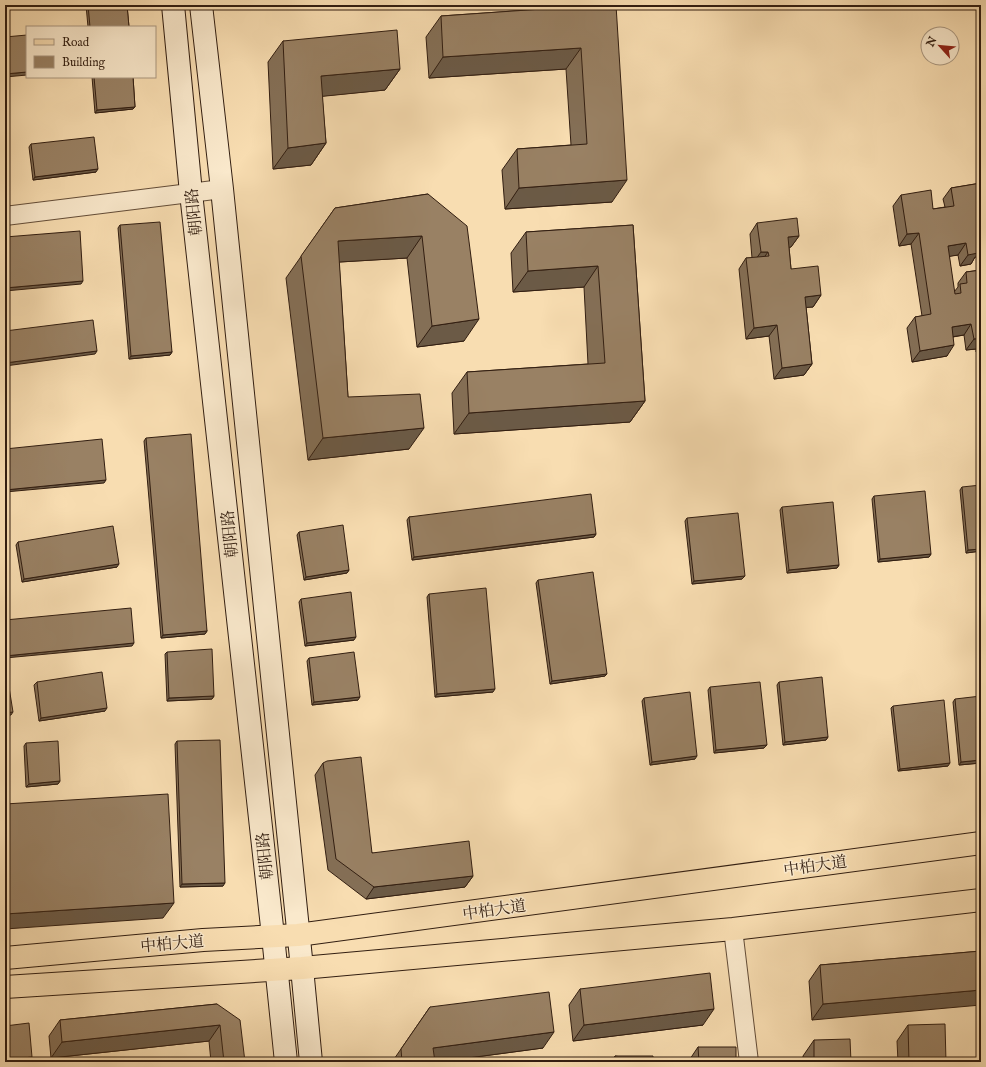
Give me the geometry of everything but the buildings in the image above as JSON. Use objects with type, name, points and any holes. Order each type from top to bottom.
[{"type":"main road","name":"朝阳路","points":[[173,5],[191,193],[286,1062]]},
{"type":"main road","name":"朝阳路","points":[[201,5],[222,189],[311,1062]]},
{"type":"main road","name":"中柏大道","points":[[5,958],[203,940],[298,935],[981,843]]},
{"type":"main road","name":"中柏大道","points":[[5,988],[302,968],[733,929],[981,900]]},
{"type":"street","points":[[5,216],[222,189]]},
{"type":"street","points":[[733,929],[749,1062]]}]
